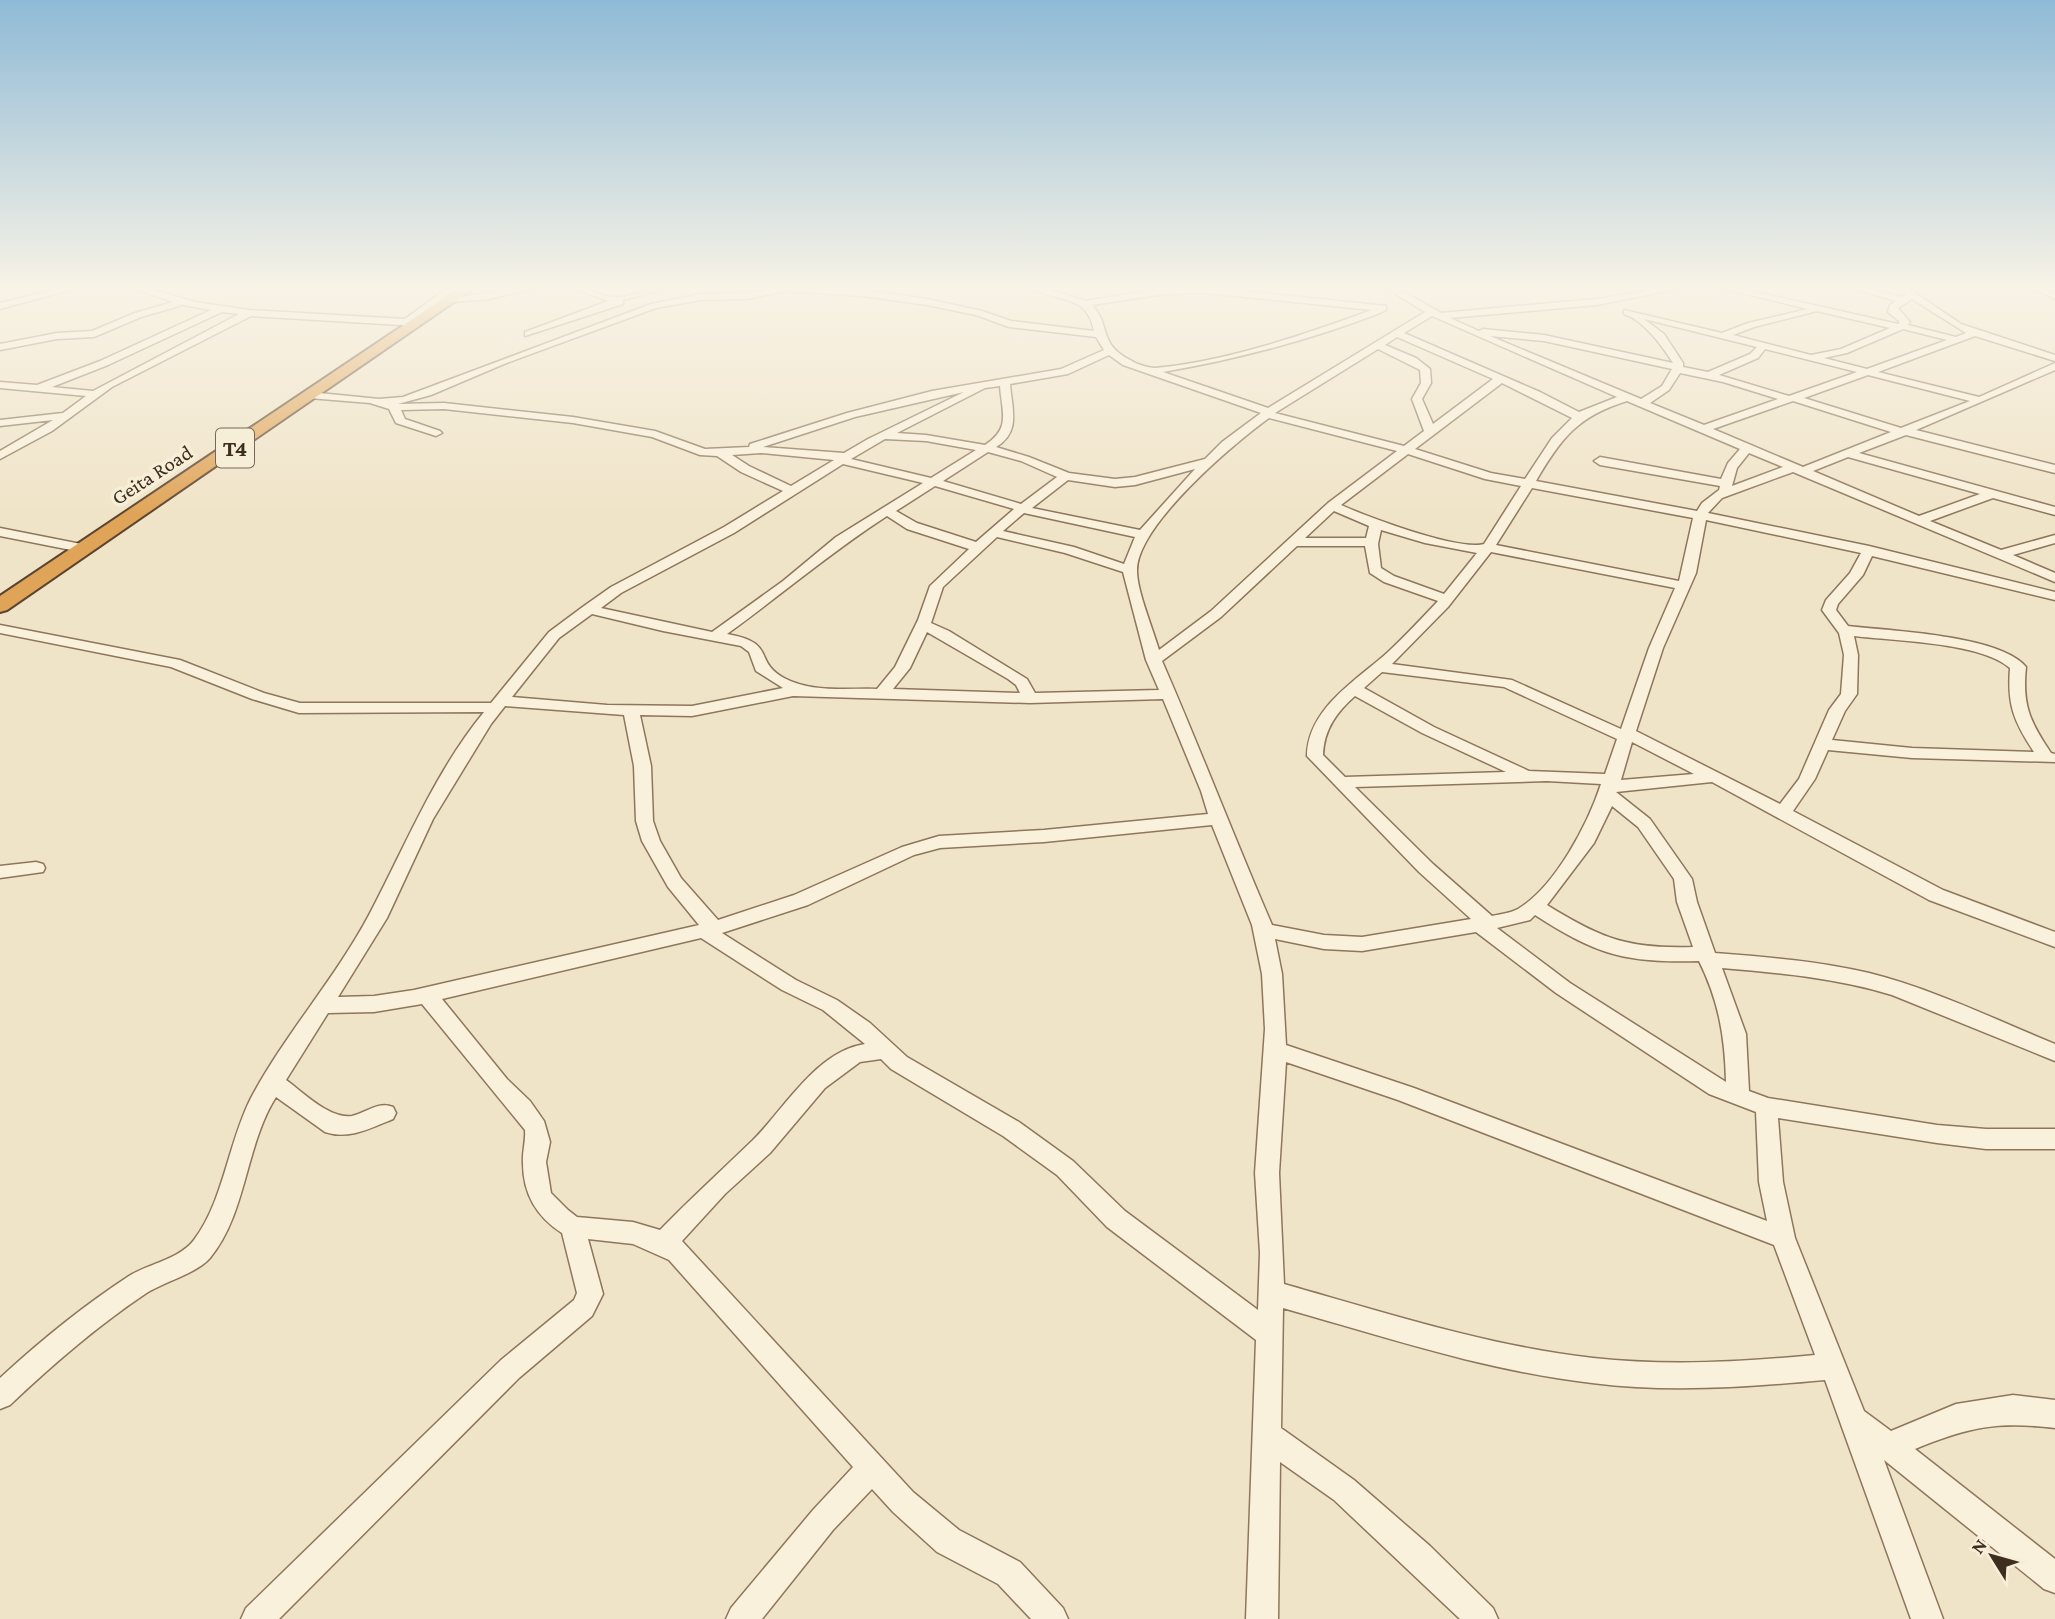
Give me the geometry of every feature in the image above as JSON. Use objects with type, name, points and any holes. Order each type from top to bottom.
[{"type":"highway","name":"Geita Road","points":[[0,606],[81,548],[239,446],[354,364]]},
{"type":"street","points":[[40,388],[98,364]]},
{"type":"street","points":[[0,456],[48,429],[95,394],[150,364]]},
{"type":"street","points":[[309,395],[380,402],[404,400],[495,364]]},
{"type":"street","points":[[741,450],[877,407],[932,394],[1065,372],[1083,364]]},
{"type":"street","points":[[1129,364],[1268,413],[1407,450],[1457,467],[1776,529],[2055,596]]},
{"type":"street","points":[[1151,371],[1201,364]]},
{"type":"street","points":[[1262,1619],[1272,1253],[1267,1173],[1275,1050],[1272,974],[1263,930],[1218,819],[1210,790],[1154,660],[1130,570],[1132,556],[1143,535],[1226,444],[1268,413],[1347,364]]},
{"type":"street","points":[[1418,364],[1425,369],[1426,383],[1417,399],[1431,433]]},
{"type":"street","points":[[1465,364],[1536,394],[1578,417]]},
{"type":"street","points":[[1548,364],[2055,578]]},
{"type":"street","points":[[1657,364],[1791,398],[1903,431],[2055,469]]},
{"type":"street","points":[[1641,403],[1662,393],[1677,368],[1677,364]]},
{"type":"street","points":[[1709,376],[1737,364]]},
{"type":"street","points":[[1829,364],[1980,400]]},
{"type":"street","points":[[1702,430],[1892,364]]},
{"type":"street","points":[[1600,461],[1725,487],[1849,454],[1980,400],[2055,365]]},
{"type":"street","points":[[1154,660],[1216,614],[1332,506],[1500,379]]},
{"type":"street","points":[[714,637],[788,584],[841,540],[1007,433],[1005,383]]},
{"type":"street","points":[[0,384],[95,394]]},
{"type":"street","points":[[0,1396],[116,1299],[200,1251],[228,1193],[248,1126],[377,918],[424,819],[498,704],[554,635],[616,590],[729,530],[882,436],[981,387]]},
{"type":"street","points":[[1629,397],[1578,417],[1527,482],[1501,529],[1446,599],[1400,649],[1326,718],[1313,744],[1314,756],[1483,924],[1563,988],[1717,1088],[1767,1107],[1937,1134],[1986,1139],[2055,1139]]},
{"type":"street","points":[[380,402],[394,407],[443,405],[537,415],[655,434],[698,453],[741,450],[842,459],[1022,508],[1143,535]]},
{"type":"street","points":[[394,407],[400,421],[436,433]]},
{"type":"street","points":[[0,423],[64,416]]},
{"type":"street","points":[[882,436],[926,438],[985,448],[1087,481],[1126,483],[1208,462]]},
{"type":"street","points":[[1263,930],[1324,942],[1362,944],[1483,924],[1523,915],[1535,906],[1588,839],[1610,787],[1656,648],[1684,586],[1694,555],[1700,516],[1725,487],[1731,465],[1746,449]]},
{"type":"street","points":[[718,451],[745,469],[792,491]]},
{"type":"street","points":[[1849,454],[2055,511]]},
{"type":"street","points":[[882,693],[902,668],[923,625],[937,586],[993,532],[1066,476]]},
{"type":"street","points":[[1917,521],[1994,493]]},
{"type":"street","points":[[1332,506],[1375,526],[1419,539],[1684,586]]},
{"type":"street","points":[[887,511],[912,526],[977,547]]},
{"type":"street","points":[[1375,526],[1371,542],[1373,563],[1381,575],[1446,599]]},
{"type":"street","points":[[0,532],[81,548]]},
{"type":"street","points":[[993,532],[1069,550],[1130,570]]},
{"type":"street","points":[[1999,555],[2055,539]]},
{"type":"street","points":[[1293,542],[1371,542]]},
{"type":"street","points":[[1782,813],[1795,799],[1807,779],[1837,710],[1849,694],[1851,655],[1844,630],[1829,610],[1830,603],[1856,575],[1869,550]]},
{"type":"street","points":[[589,609],[751,644],[756,650],[761,668],[779,681],[804,691]]},
{"type":"street","points":[[923,625],[944,634],[1022,682],[1030,698]]},
{"type":"street","points":[[0,629],[175,663],[221,679],[258,696],[299,708],[498,704],[631,711],[692,711],[804,691],[1030,698],[1169,694]]},
{"type":"street","points":[[1844,630],[1954,644],[2009,656],[2018,667],[2016,689],[2024,726],[2050,758]]},
{"type":"street","points":[[1379,667],[1507,682],[1715,777],[1936,895],[2055,940]]},
{"type":"street","points":[[1355,689],[1428,730],[1528,776]]},
{"type":"street","points":[[631,711],[641,757],[642,803],[646,828],[681,891],[710,930],[789,985],[830,1004],[863,1029],[899,1063],[1011,1129],[1065,1168],[1116,1219],[1269,1334]]},
{"type":"street","points":[[1821,744],[1913,753],[2050,758]]},
{"type":"street","points":[[1340,782],[1528,776],[1610,787],[1715,777]]},
{"type":"street","points":[[1610,787],[1644,823],[1683,879],[1687,902],[1718,979],[1735,1034],[1738,1098]]},
{"type":"street","points":[[322,1005],[374,1004],[427,995],[710,930],[801,900],[908,851],[940,842],[1045,836],[1218,819]]},
{"type":"street","points":[[0,872],[36,868]]},
{"type":"street","points":[[1535,906],[1566,926],[1616,948],[1635,953],[1707,957],[1816,969],[1868,980],[1899,989],[2055,1053]]},
{"type":"street","points":[[427,995],[499,1085],[522,1107],[536,1128],[538,1142],[534,1162],[540,1197],[559,1218],[573,1227],[633,1233],[678,1252],[903,1502],[948,1541],[1009,1573],[1052,1619]]},
{"type":"street","points":[[663,1244],[717,1187],[762,1146],[817,1082],[855,1054],[884,1049]]},
{"type":"street","points":[[1275,1050],[1440,1106],[1783,1238]]},
{"type":"street","points":[[273,1083],[333,1125],[353,1125],[385,1113]]},
{"type":"street","points":[[1767,1107],[1771,1182],[1783,1238],[1883,1495],[1927,1619]]},
{"type":"street","points":[[257,1619],[510,1369],[587,1302],[590,1294],[573,1227]]},
{"type":"street","points":[[1270,1292],[1503,1355],[1561,1366],[1616,1373],[1664,1374],[1831,1367]]},
{"type":"street","points":[[1888,1446],[1956,1418],[2013,1409],[2055,1414]]},
{"type":"street","points":[[1853,1420],[2055,1578]]},
{"type":"street","points":[[1267,1435],[1344,1490],[1419,1557],[1482,1619]]},
{"type":"street","points":[[742,1619],[823,1520],[872,1468]]}]
